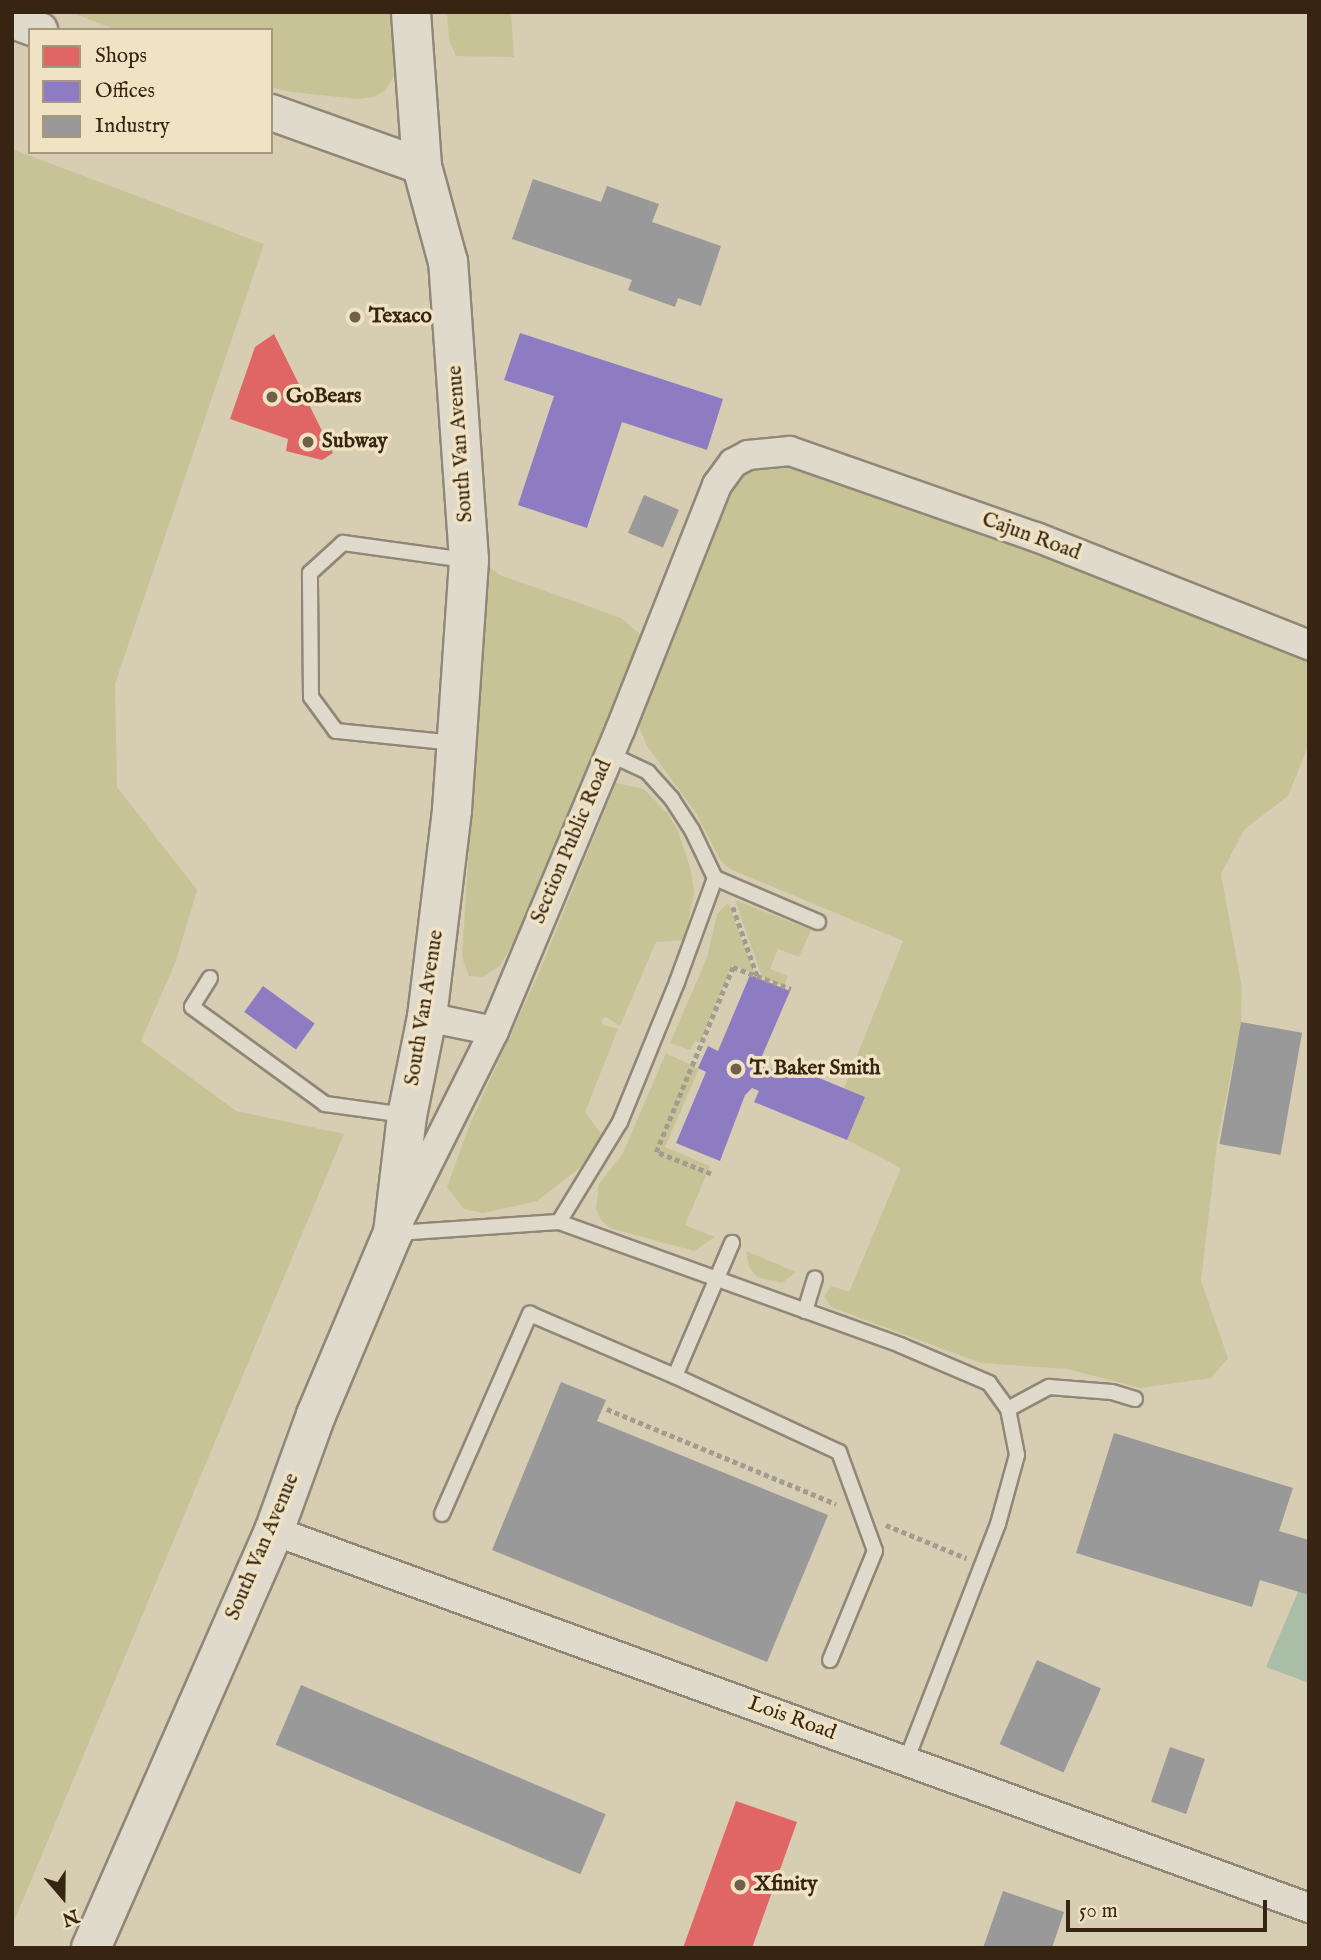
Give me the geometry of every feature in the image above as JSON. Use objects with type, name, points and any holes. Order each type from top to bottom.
[{"type":"main road","name":"South Van Avenue","points":[[92,1948],[274,1531],[316,1415],[393,1233],[407,1116],[427,1017],[451,823],[468,560],[448,262],[422,166],[411,12]]},
{"type":"street","points":[[12,20],[34,28]]},
{"type":"street","points":[[273,114],[422,166]]},
{"type":"street","name":"Cajun Road","points":[[748,455],[790,451],[1036,537],[1309,645]]},
{"type":"street","name":"Section Public Road","points":[[393,1233],[494,1031],[717,485],[733,463],[748,455]]},
{"type":"street","points":[[427,1017],[494,1031]]},
{"type":"street","name":"Lois Road","points":[[274,1531],[1309,1908]]},
{"type":"lane","points":[[457,743],[336,731],[311,697],[310,572],[343,543],[468,560]]},
{"type":"lane","points":[[609,754],[648,772],[672,799],[720,881],[818,922]]},
{"type":"lane","points":[[559,1222],[620,1122],[720,881]]},
{"type":"lane","points":[[211,978],[192,1007],[325,1104],[407,1116]]},
{"type":"lane","points":[[393,1233],[559,1222],[900,1345],[989,1383],[1008,1409],[1017,1455],[999,1524],[906,1761]]},
{"type":"lane","points":[[675,1376],[732,1243]]},
{"type":"lane","points":[[805,1311],[815,1279]]},
{"type":"lane","points":[[442,1514],[530,1314],[675,1376],[839,1452],[875,1551],[830,1660]]},
{"type":"lane","points":[[1008,1409],[1049,1387],[1112,1392],[1135,1399]]},
{"type":"path","points":[[720,881],[758,978]]},
{"type":"path","points":[[710,1174],[656,1152],[733,967],[791,989]]},
{"type":"path","points":[[607,1409],[982,1565]]},
{"type":"shaded area","points":[[70,12],[393,12],[395,74],[385,91],[374,97],[358,99],[291,92],[273,88],[273,28],[112,28]]},
{"type":"shaded area","points":[[447,12],[511,12],[514,57],[456,56],[449,40]]},
{"type":"shaded area","points":[[12,149],[264,244],[115,684],[117,787],[197,890],[176,961],[141,1041],[236,1111],[344,1134],[12,1926]]},
{"type":"shaded area","points":[[796,461],[1309,650],[1309,744],[1288,796],[1244,830],[1221,874],[1242,988],[1241,1022],[1217,1144],[1201,1281],[1228,1358],[1211,1378],[1140,1388],[1067,1369],[981,1363],[831,1307],[824,1296],[832,1286],[849,1292],[901,1168],[847,1140],[864,1098],[844,1088],[903,941],[730,869],[721,861],[696,813],[647,746],[636,720],[732,487],[740,476],[752,469],[769,463]]},
{"type":"shaded area","points":[[487,565],[500,575],[621,618],[641,635],[517,936],[500,966],[482,977],[469,976],[462,957]]},
{"type":"shaded area","points":[[616,783],[644,789],[669,815],[678,831],[691,870],[694,891],[685,940],[656,942],[620,1026],[606,1017],[601,1020],[603,1025],[618,1029],[585,1112],[602,1135],[582,1166],[537,1201],[483,1213],[464,1209],[447,1187],[470,1124],[541,968]]},
{"type":"shaded area","points":[[735,900],[811,930],[799,957],[778,949],[770,969],[788,976],[784,986],[762,977]]},
{"type":"shaded area","points":[[728,903],[755,974],[732,965],[700,1043],[695,1041],[690,1050],[670,1043],[707,958],[717,914]]},
{"type":"shaded area","points":[[666,1053],[699,1069],[665,1147],[710,1166],[685,1225],[715,1237],[694,1251],[610,1228],[601,1220],[596,1209],[599,1184],[623,1153]]},
{"type":"shaded area","points":[[746,1251],[796,1272],[782,1283],[757,1277],[749,1267]]},
{"type":"shaded area","points":[[1309,1566],[1309,1683],[1266,1667]]},
{"type":"building: Shops","name":"GoBears","points":[[274,334],[333,453],[322,460],[286,451],[288,439],[230,419],[255,347]]},
{"type":"building: Shops","name":"Xfinity","points":[[736,1801],[797,1822],[752,1948],[683,1948]]},
{"type":"building: Offices","points":[[520,333],[723,399],[707,450],[622,422],[587,528],[518,505],[554,396],[504,380]]},
{"type":"building: Offices","name":"T. Baker Smith","points":[[750,975],[790,991],[759,1063],[774,1070],[778,1061],[865,1097],[847,1140],[754,1102],[759,1091],[752,1088],[745,1095],[720,1161],[676,1143],[706,1072],[698,1068],[708,1046],[718,1051]]},
{"type":"building: Offices","points":[[263,986],[315,1024],[296,1050],[244,1012]]},
{"type":"building: Industry","points":[[533,179],[601,202],[607,186],[659,204],[652,222],[721,246],[701,306],[678,298],[675,307],[628,290],[632,280],[512,239]]},
{"type":"building: Industry","points":[[644,495],[679,510],[663,548],[628,533]]},
{"type":"building: Industry","points":[[1241,1022],[1302,1033],[1281,1155],[1219,1144]]},
{"type":"building: Industry","points":[[561,1382],[606,1400],[597,1421],[828,1515],[767,1662],[492,1550]]},
{"type":"building: Industry","points":[[1114,1433],[1293,1488],[1279,1531],[1309,1540],[1309,1595],[1260,1580],[1252,1607],[1076,1553]]},
{"type":"building: Industry","points":[[1037,1660],[1101,1688],[1064,1773],[1000,1744]]},
{"type":"building: Industry","points":[[301,1685],[606,1814],[580,1874],[276,1745]]},
{"type":"building: Industry","points":[[1170,1747],[1205,1759],[1186,1814],[1151,1802]]},
{"type":"building: Industry","points":[[1003,1891],[1064,1912],[1052,1948],[983,1948]]},
{"type":"place","name":"Texaco","points":[[355,317]]},
{"type":"place","name":"GoBears","points":[[272,397]]},
{"type":"place","name":"Subway","points":[[308,442]]},
{"type":"place","name":"T. Baker Smith","points":[[736,1069]]},
{"type":"place","name":"Xfinity","points":[[740,1885]]}]
